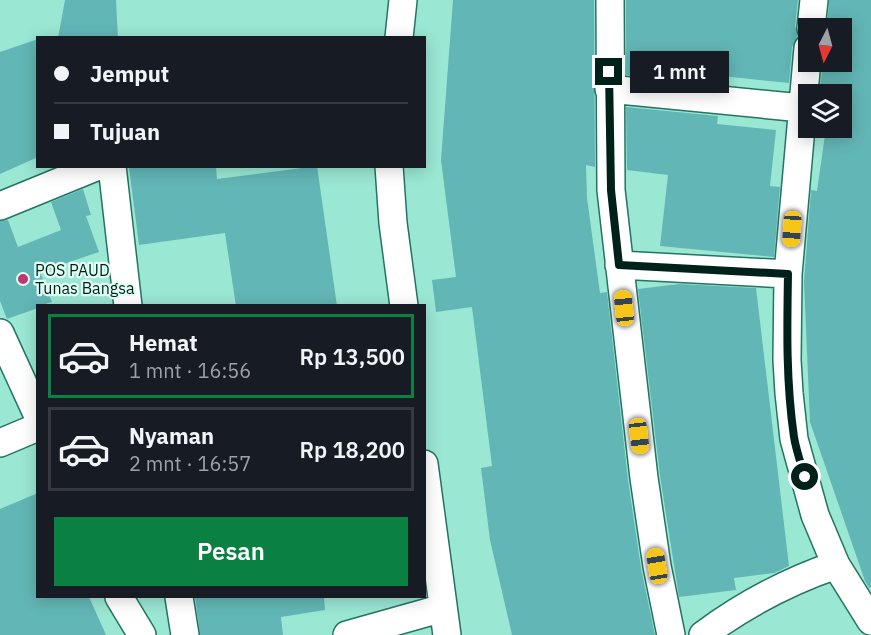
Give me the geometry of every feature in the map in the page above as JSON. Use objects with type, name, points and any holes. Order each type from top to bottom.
[{"type":"street","points":[[399,36],[404,0]]},
{"type":"street","points":[[610,0],[611,190],[644,478],[657,566],[671,635]]},
{"type":"street","points":[[812,18],[814,0]]},
{"type":"street","points":[[609,89],[798,108]]},
{"type":"street","points":[[799,138],[788,274],[787,360],[794,439],[815,515],[836,565],[871,621]]},
{"type":"street","points":[[0,206],[93,168]]},
{"type":"street","points":[[112,168],[128,304]]},
{"type":"street","points":[[389,168],[393,223],[404,304]]},
{"type":"street","points":[[619,265],[788,274]]},
{"type":"street","points":[[0,333],[36,412]]},
{"type":"street","points":[[0,443],[36,428]]},
{"type":"street","points":[[426,479],[447,635]]},
{"type":"street","points":[[704,635],[758,598],[798,578],[836,565]]},
{"type":"street","points":[[120,598],[142,635]]},
{"type":"street","points":[[178,598],[185,635]]},
{"type":"street","points":[[347,635],[443,608]]},
{"type":"building","points":[[65,0],[116,0],[118,36],[58,36]]},
{"type":"building","points":[[453,0],[594,0],[595,167],[586,165],[587,198],[600,293],[607,292],[628,480],[641,568],[655,635],[512,635],[490,540],[481,468],[492,466],[472,307],[436,312],[432,280],[456,277],[441,160]]},
{"type":"building","points":[[626,0],[798,0],[795,26],[798,36],[792,47],[789,83],[722,76],[721,84],[626,75]]},
{"type":"building","points":[[829,0],[871,0],[871,587],[869,588],[810,422],[804,282],[811,190],[817,191],[825,138],[852,138],[852,84],[820,84],[822,72],[852,72],[852,18],[828,18]]},
{"type":"building","points":[[36,40],[36,158],[0,174],[0,52]]},
{"type":"building","points":[[626,107],[718,116],[717,124],[776,130],[770,186],[780,187],[774,257],[660,246],[668,175],[627,170]]},
{"type":"building","points":[[129,168],[216,168],[217,179],[317,168],[337,304],[236,304],[225,233],[139,245]]},
{"type":"building","points":[[83,189],[91,215],[86,216],[99,252],[40,272],[52,302],[36,304],[36,309],[7,319],[0,301],[0,221],[8,220],[18,247],[61,230],[51,202]]},
{"type":"building","points":[[679,284],[756,288],[789,566],[774,573],[734,578],[736,590],[679,597],[660,476],[638,289]]},
{"type":"building","points":[[36,494],[36,598],[89,598],[106,635],[0,635],[0,509]]},
{"type":"building","points":[[195,598],[324,598],[325,610],[281,617],[283,635],[200,635]]},
{"type":"place","name":"POS PAUD Tunas Bangsa","points":[[23,279]]},
{"type":"route","points":[[609,72],[611,190],[619,265],[788,274],[789,393],[794,439],[805,477]]}]
